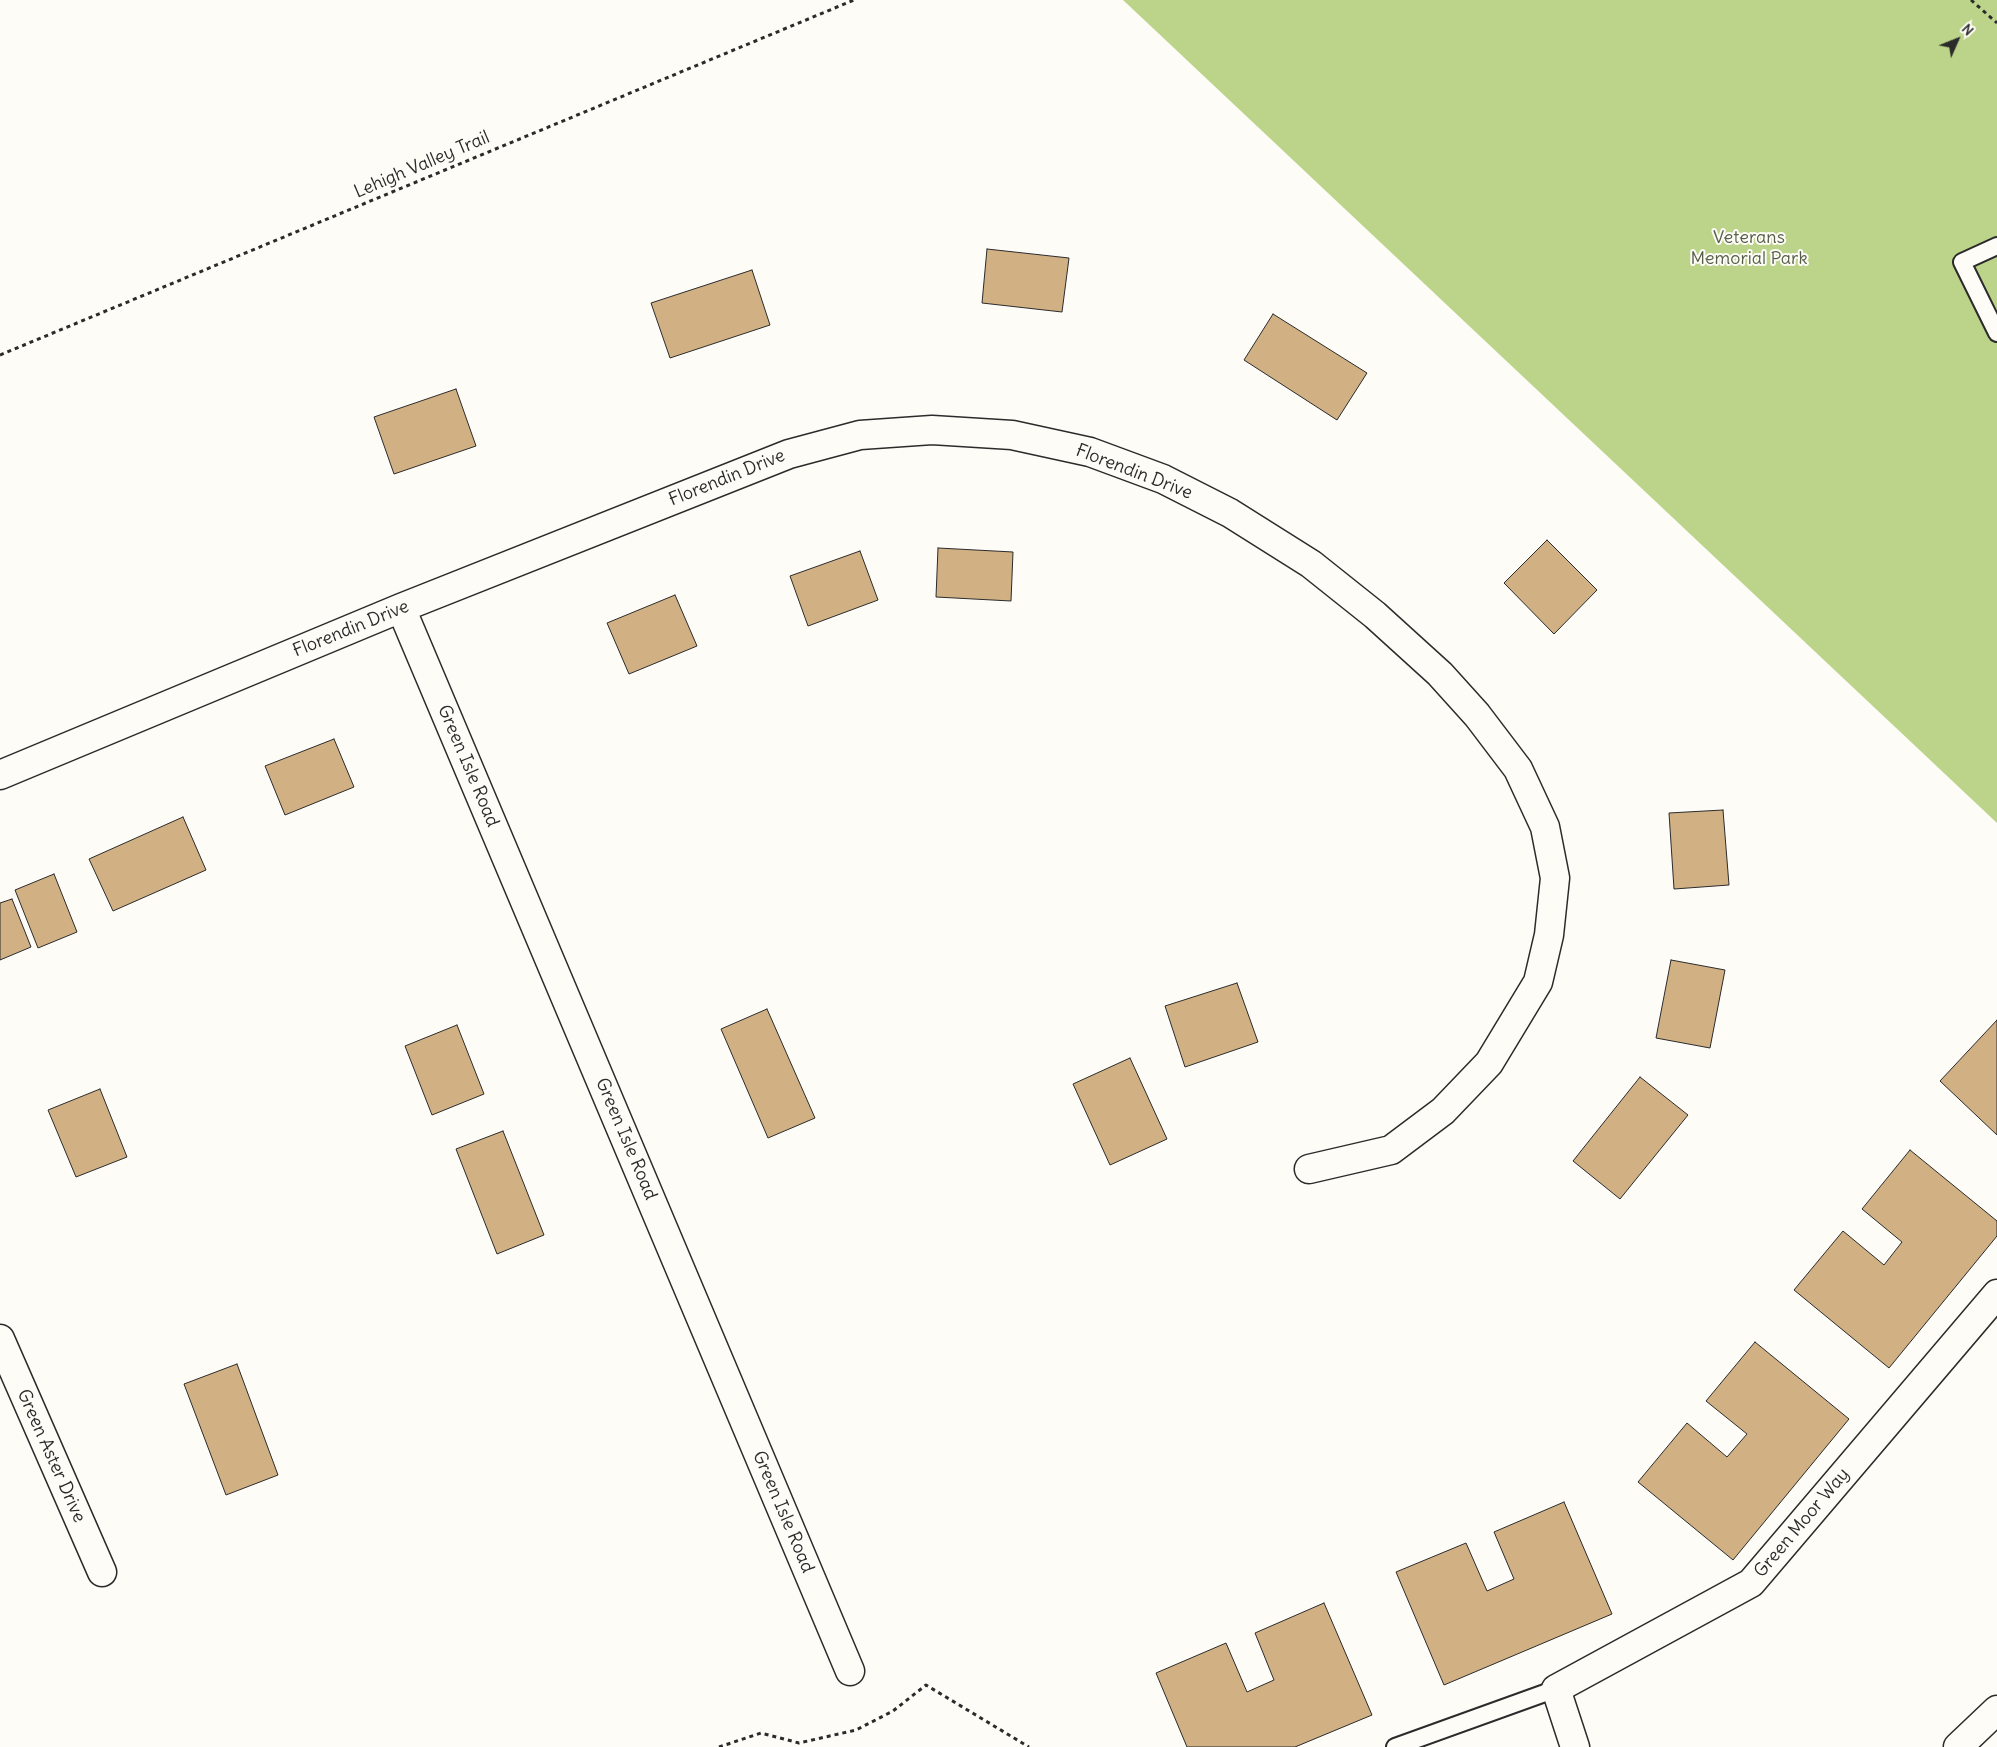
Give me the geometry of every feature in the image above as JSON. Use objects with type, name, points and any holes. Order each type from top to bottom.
[{"type":"street","name":"Florendin Drive","points":[[0,775],[401,608],[789,454],[860,435],[932,430],[1012,434],[1090,452],[1163,479],[1230,513],[1311,564],[1375,615],[1440,674],[1477,714],[1518,769],[1545,827],[1555,878],[1549,935],[1538,982],[1489,1063],[1443,1111],[1391,1150],[1309,1169]]},
{"type":"street","name":"Green Isle Road","points":[[401,608],[850,1670]]},
{"type":"street","name":"Green Moor Way","points":[[1556,1689],[1751,1583],[1997,1294]]},
{"type":"street","name":"Green Aster Drive","points":[[0,1339],[102,1572]]},
{"type":"street","points":[[1556,1689],[1575,1747]]},
{"type":"street","points":[[1958,1747],[1997,1710]]},
{"type":"lane","points":[[1997,246],[1962,262],[1997,333]]},
{"type":"lane","points":[[1395,1747],[1556,1689]]},
{"type":"path","name":"Lehigh Valley Trail","points":[[0,355],[854,0]]},
{"type":"path","points":[[1971,0],[1997,23]]},
{"type":"path","points":[[719,1747],[761,1733],[799,1743],[856,1730],[893,1711],[926,1685],[1029,1747]]},
{"type":"green space","name":"Veterans Memorial Park","points":[[1123,0],[1997,0],[1997,823]]},
{"type":"building","points":[[987,249],[1069,258],[1062,312],[982,303]]},
{"type":"building","points":[[752,270],[770,325],[670,358],[651,303]]},
{"type":"building","points":[[1273,314],[1367,373],[1337,420],[1244,360]]},
{"type":"building","points":[[456,389],[476,446],[394,474],[374,417]]},
{"type":"building","points":[[1547,540],[1597,590],[1554,634],[1504,583]]},
{"type":"building","points":[[938,548],[1013,552],[1011,601],[936,597]]},
{"type":"building","points":[[860,551],[878,600],[808,626],[790,576]]},
{"type":"building","points":[[675,595],[697,646],[629,674],[607,623]]},
{"type":"building","points":[[334,739],[354,787],[285,815],[265,766]]},
{"type":"building","points":[[1723,810],[1729,885],[1674,889],[1669,813]]},
{"type":"building","points":[[183,817],[206,870],[113,911],[89,859]]},
{"type":"building","points":[[54,874],[77,932],[38,948],[15,890]]},
{"type":"building","points":[[12,899],[31,947],[0,960],[0,903]]},
{"type":"building","points":[[1671,960],[1725,970],[1710,1048],[1656,1038]]},
{"type":"building","points":[[1237,983],[1258,1042],[1185,1067],[1165,1006]]},
{"type":"building","points":[[767,1009],[815,1118],[768,1138],[721,1029]]},
{"type":"building","points":[[1997,1020],[1997,1135],[1940,1081]]},
{"type":"building","points":[[457,1025],[484,1094],[432,1115],[405,1046]]},
{"type":"building","points":[[1130,1058],[1167,1139],[1110,1165],[1073,1084]]},
{"type":"building","points":[[1640,1077],[1688,1115],[1620,1199],[1573,1161]]},
{"type":"building","points":[[100,1089],[127,1157],[76,1177],[48,1110]]},
{"type":"building","points":[[503,1131],[544,1235],[497,1254],[456,1149]]},
{"type":"building","points":[[1910,1150],[1997,1221],[1997,1236],[1889,1368],[1794,1290],[1843,1231],[1884,1265],[1902,1242],[1862,1209]]},
{"type":"building","points":[[1755,1342],[1849,1419],[1733,1560],[1638,1482],[1687,1423],[1727,1457],[1747,1434],[1706,1401]]},
{"type":"building","points":[[237,1364],[278,1475],[226,1495],[184,1384]]},
{"type":"building","points":[[1564,1502],[1612,1614],[1444,1685],[1396,1572],[1466,1543],[1487,1591],[1514,1579],[1494,1532]]},
{"type":"building","points":[[1324,1603],[1372,1715],[1295,1747],[1187,1747],[1156,1673],[1226,1643],[1247,1692],[1274,1680],[1255,1633]]}]
